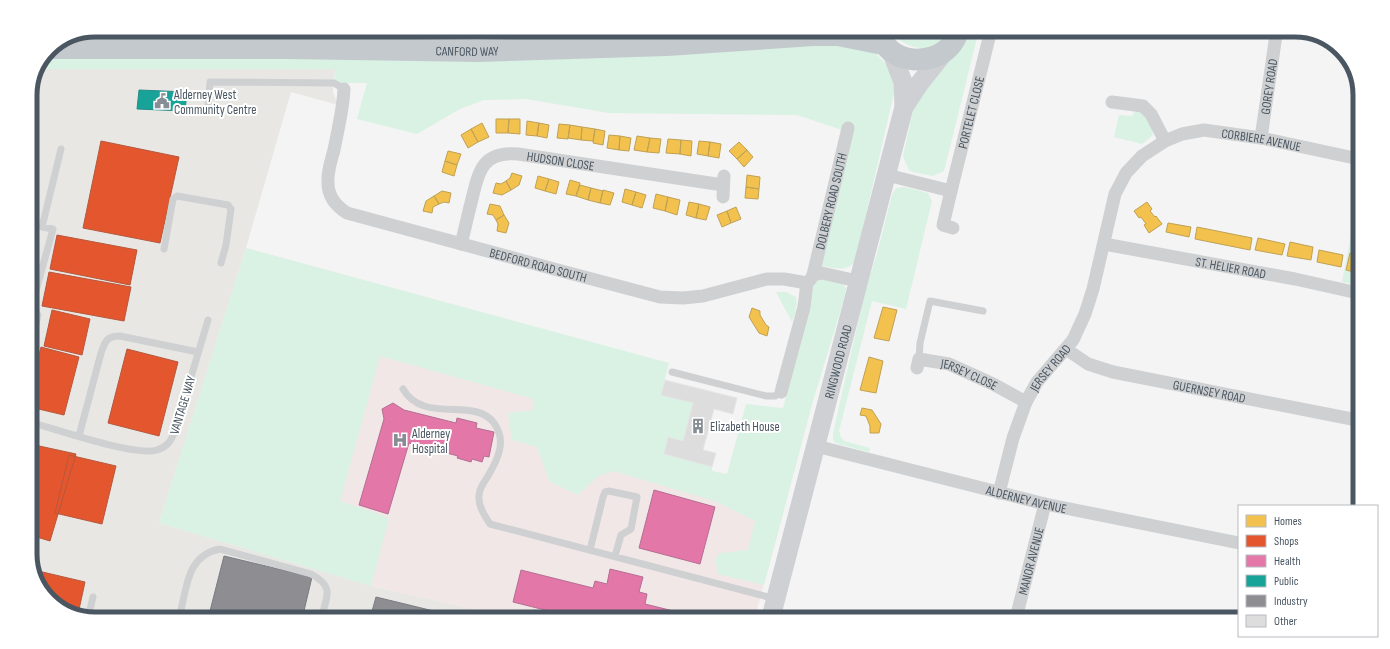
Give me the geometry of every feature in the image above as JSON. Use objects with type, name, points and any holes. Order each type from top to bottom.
[{"type":"highway","name":"CANFORD WAY","points":[[62,48],[288,48],[478,51],[667,45],[784,37]]},
{"type":"highway","name":"CANFORD WAY","points":[[850,37],[884,43],[905,58],[920,60],[934,57],[952,41]]},
{"type":"main road","name":"RINGWOOD ROAD","points":[[904,107],[919,84],[952,41]]},
{"type":"main road","name":"RINGWOOD ROAD","points":[[772,612],[904,107],[903,82],[884,43]]},
{"type":"street","name":"PORTELET CLOSE","points":[[948,226],[951,191],[989,37]]},
{"type":"street","name":"GOREY ROAD","points":[[1261,138],[1276,37]]},
{"type":"street","name":"BEDFORD ROAD SOUTH","points":[[344,89],[343,108],[329,172],[328,184],[333,200],[339,208],[356,216],[660,297],[683,298],[703,296],[767,279],[810,279],[822,273],[858,281]]},
{"type":"street","points":[[1112,102],[1143,106],[1151,114],[1164,142]]},
{"type":"street","name":"DOLBERY ROAD SOUTH","points":[[781,392],[804,307],[848,128]]},
{"type":"street","name":"CORBIERE AVENUE","points":[[1104,244],[1115,194],[1126,173],[1142,156],[1164,142],[1182,134],[1204,130],[1261,138],[1353,158]]},
{"type":"street","name":"HUDSON CLOSE","points":[[461,244],[479,173],[486,162],[501,154],[518,154],[723,186]]},
{"type":"street","points":[[886,175],[951,191]]},
{"type":"street","name":"ST. HELIER ROAD","points":[[1104,244],[1295,279],[1353,292]]},
{"type":"street","name":"JERSEY ROAD","points":[[999,493],[1014,438],[1026,402],[1037,382],[1073,340],[1085,314],[1104,244]]},
{"type":"street","name":"GUERNSEY ROAD","points":[[1066,349],[1088,364],[1113,372],[1353,419]]},
{"type":"street","name":"JERSEY CLOSE","points":[[918,364],[949,364],[993,384],[1026,402]]},
{"type":"street","name":"ALDERNEY AVENUE","points":[[816,446],[1045,504],[1238,544]]},
{"type":"street","name":"MANOR AVENUE","points":[[1018,612],[1045,504]]},
{"type":"lane","points":[[208,108],[210,82],[334,83],[344,89]]},
{"type":"lane","points":[[37,284],[53,229],[42,227],[61,149]]},
{"type":"lane","points":[[164,249],[173,199],[177,196],[228,205],[231,209],[226,245],[221,263]]},
{"type":"lane","points":[[918,364],[920,343],[930,301],[983,311]]},
{"type":"lane","name":"VANTAGE WAY","points":[[37,424],[119,447],[147,452],[156,451],[164,447],[171,441],[175,431],[208,320]]},
{"type":"lane","points":[[79,436],[101,353],[108,339],[113,336],[120,336],[198,352]]},
{"type":"lane","name":"DOLBERY ROAD SOUTH","points":[[672,372],[766,396],[775,396],[781,392]]},
{"type":"lane","points":[[403,389],[407,397],[418,404],[432,408],[474,411],[488,416],[493,422],[501,436],[499,453],[481,488],[479,496],[480,504],[490,524],[776,599]]},
{"type":"lane","points":[[590,550],[604,495],[609,491],[637,497],[631,529],[621,535],[615,556]]},
{"type":"lane","points":[[181,612],[192,568],[201,557],[210,551],[220,549],[311,574],[320,579],[325,585],[328,593],[323,612]]},
{"type":"lane","points":[[90,612],[93,597]]},
{"type":"shaded area","points":[[43,69],[335,69],[333,92],[338,105],[291,92],[246,248],[159,523],[371,586],[488,612],[94,612],[72,608],[59,600],[43,580],[37,558],[37,91]]},
{"type":"shaded area","name":"Alderney Hospital","points":[[246,248],[637,355],[610,458],[783,514],[756,612],[488,612],[371,586],[159,523]]},
{"type":"green space","points":[[897,37],[944,37],[935,45],[923,48],[917,48]]},
{"type":"green space","points":[[964,37],[977,37],[944,171],[933,176],[909,170],[903,156],[913,110],[921,92]]},
{"type":"green space","points":[[825,44],[872,49],[891,70],[894,80],[894,93],[855,262],[847,267],[836,268],[822,266],[820,262],[842,130],[797,115],[609,113],[526,99],[484,100],[460,109],[417,134],[357,119],[367,83],[334,83],[335,69],[43,69],[53,55]]},
{"type":"green space","points":[[1139,110],[1145,114],[1149,120],[1153,135],[1142,144],[1114,137],[1119,115],[1132,116],[1134,112]]},
{"type":"green space","points":[[905,187],[928,193],[932,201],[906,309],[872,301],[839,431],[844,441],[870,448],[869,452],[835,443],[833,433],[866,287],[876,257],[892,195],[896,188]]},
{"type":"green space","points":[[1352,230],[1353,254],[1350,253],[1346,270],[1353,272],[1353,284],[1342,282]]},
{"type":"green space","points":[[246,248],[669,363],[661,394],[693,403],[683,441],[668,437],[664,454],[712,467],[712,471],[727,474],[746,404],[783,408],[815,280],[828,279],[843,285],[846,287],[845,296],[813,401],[764,585],[718,574],[715,559],[721,553],[748,550],[755,521],[715,501],[613,471],[597,477],[578,495],[550,482],[537,447],[512,440],[508,413],[533,410],[534,399],[380,356],[340,501],[389,518],[371,586],[159,523]]},
{"type":"green space","points":[[776,292],[786,292],[796,297],[796,311],[792,322]]},
{"type":"building: Homes","points":[[496,119],[509,119],[508,133],[496,133]]},
{"type":"building: Homes","points":[[509,119],[520,119],[520,134],[508,133]]},
{"type":"building: Homes","points":[[527,121],[539,123],[537,136],[526,135]]},
{"type":"building: Homes","points":[[482,123],[489,137],[478,142],[471,129]]},
{"type":"building: Homes","points":[[539,123],[549,125],[547,138],[537,136]]},
{"type":"building: Homes","points":[[559,124],[570,125],[568,139],[557,138]]},
{"type":"building: Homes","points":[[570,125],[582,127],[581,140],[568,138]]},
{"type":"building: Homes","points":[[582,127],[595,129],[593,141],[581,140]]},
{"type":"building: Homes","points":[[471,129],[478,142],[468,148],[461,135]]},
{"type":"building: Homes","points":[[595,129],[605,131],[603,145],[593,143]]},
{"type":"building: Homes","points":[[609,135],[620,136],[619,150],[607,148]]},
{"type":"building: Homes","points":[[620,136],[631,138],[629,151],[619,150]]},
{"type":"building: Homes","points":[[637,136],[650,138],[647,152],[634,150]]},
{"type":"building: Homes","points":[[650,138],[661,139],[659,153],[647,152]]},
{"type":"building: Homes","points":[[668,139],[681,140],[680,154],[666,153]]},
{"type":"building: Homes","points":[[681,140],[692,141],[691,156],[680,154]]},
{"type":"building: Homes","points":[[699,141],[710,142],[708,156],[697,154]]},
{"type":"building: Homes","points":[[710,142],[721,144],[719,158],[708,156]]},
{"type":"building: Homes","points":[[739,142],[747,150],[737,159],[729,151]]},
{"type":"building: Homes","points":[[747,150],[753,157],[744,167],[737,159]]},
{"type":"building: Homes","points":[[448,151],[461,154],[457,165],[445,161]]},
{"type":"building: Homes","points":[[445,161],[457,165],[454,176],[442,172]]},
{"type":"building: Homes","points":[[512,173],[522,176],[519,185],[511,190],[506,181],[510,178]]},
{"type":"building: Homes","points":[[747,175],[760,177],[759,189],[746,187]]},
{"type":"building: Homes","points":[[538,176],[549,179],[545,191],[535,188]]},
{"type":"building: Homes","points":[[549,179],[559,182],[556,194],[545,191]]},
{"type":"building: Homes","points":[[570,180],[580,183],[576,196],[566,194]]},
{"type":"building: Homes","points":[[506,181],[511,190],[502,195],[493,193],[496,183],[501,184]]},
{"type":"building: Homes","points":[[580,185],[591,188],[588,200],[576,196]]},
{"type":"building: Homes","points":[[746,187],[759,189],[758,199],[745,198]]},
{"type":"building: Homes","points":[[591,188],[603,191],[600,203],[588,200]]},
{"type":"building: Homes","points":[[625,189],[636,192],[632,205],[622,202]]},
{"type":"building: Homes","points":[[603,190],[614,193],[610,205],[600,203]]},
{"type":"building: Homes","points":[[442,191],[451,193],[449,203],[444,202],[439,204],[434,196]]},
{"type":"building: Homes","points":[[636,192],[646,195],[642,208],[632,205]]},
{"type":"building: Homes","points":[[656,194],[668,197],[665,211],[653,208]]},
{"type":"building: Homes","points":[[434,196],[439,204],[433,207],[432,213],[423,211],[426,201]]},
{"type":"building: Homes","points":[[668,197],[680,200],[677,215],[665,211]]},
{"type":"building: Homes","points":[[689,202],[699,204],[696,218],[686,215]]},
{"type":"building: Homes","points":[[1147,202],[1152,209],[1150,211],[1162,224],[1149,233],[1144,225],[1146,224],[1134,211]]},
{"type":"building: Homes","points":[[490,204],[500,206],[504,215],[496,220],[493,215],[487,214]]},
{"type":"building: Homes","points":[[699,204],[710,207],[706,220],[696,218]]},
{"type":"building: Homes","points":[[736,207],[741,219],[731,223],[727,211]]},
{"type":"building: Homes","points":[[727,211],[731,223],[722,227],[717,215]]},
{"type":"building: Homes","points":[[504,215],[509,223],[506,233],[497,231],[498,224],[496,220]]},
{"type":"building: Homes","points":[[1168,223],[1191,227],[1189,237],[1166,232]]},
{"type":"building: Homes","points":[[1197,227],[1252,238],[1250,250],[1195,239]]},
{"type":"building: Homes","points":[[1258,238],[1285,244],[1282,255],[1255,250]]},
{"type":"building: Homes","points":[[1290,242],[1313,247],[1311,260],[1287,256]]},
{"type":"building: Homes","points":[[1319,250],[1343,255],[1341,267],[1317,262]]},
{"type":"building: Homes","points":[[1350,253],[1353,254],[1353,272],[1346,270]]},
{"type":"building: Homes","points":[[883,307],[897,310],[889,341],[874,338]]},
{"type":"building: Homes","points":[[752,308],[760,311],[760,315],[769,327],[767,336],[759,333],[749,317]]},
{"type":"building: Homes","points":[[869,357],[883,361],[876,393],[860,390]]},
{"type":"building: Homes","points":[[862,408],[872,410],[881,424],[879,433],[870,433],[870,426],[866,416],[860,415]]},
{"type":"building: Shops","points":[[101,141],[179,157],[160,243],[83,228]]},
{"type":"building: Shops","points":[[57,235],[137,250],[130,285],[50,269]]},
{"type":"building: Shops","points":[[49,272],[131,287],[124,321],[42,306]]},
{"type":"building: Shops","points":[[52,310],[90,319],[82,355],[44,346]]},
{"type":"building: Shops","points":[[41,347],[79,357],[64,415],[37,409],[37,363]]},
{"type":"building: Shops","points":[[127,349],[178,362],[159,436],[108,423]]},
{"type":"building: Shops","points":[[37,446],[76,454],[50,541],[37,537]]},
{"type":"building: Shops","points":[[69,455],[116,466],[102,524],[55,513]]},
{"type":"building: Shops","points":[[40,571],[85,582],[79,610],[72,608],[59,600],[47,586]]},
{"type":"building: Health","points":[[393,403],[404,410],[456,423],[457,418],[477,423],[476,428],[494,432],[489,457],[484,456],[482,462],[472,459],[471,462],[457,458],[458,456],[409,443],[388,514],[359,505],[384,419],[382,409]]},
{"type":"building: Health","points":[[654,490],[715,507],[700,564],[639,548]]},
{"type":"building: Health","points":[[610,569],[643,577],[639,592],[647,594],[645,604],[678,612],[553,612],[513,602],[521,570],[593,588],[595,581],[607,584]]},
{"type":"building: Public","name":"Alderney West Community Centre","points":[[139,90],[187,92],[185,111],[137,109]]},
{"type":"building: Industry","points":[[224,556],[312,577],[304,612],[210,612]]},
{"type":"building: Industry","points":[[376,597],[438,612],[372,612]]},
{"type":"building: Other","name":"Elizabeth House","points":[[665,380],[737,398],[733,414],[714,409],[703,450],[716,453],[712,467],[664,454],[668,437],[683,441],[693,403],[661,395]]},
{"type":"place","name":"Alderney West Community Centre","points":[[162,101]]},
{"type":"place","name":"Elizabeth House","points":[[698,426]]},
{"type":"place","name":"Alderney Hospital","points":[[400,440]]}]
